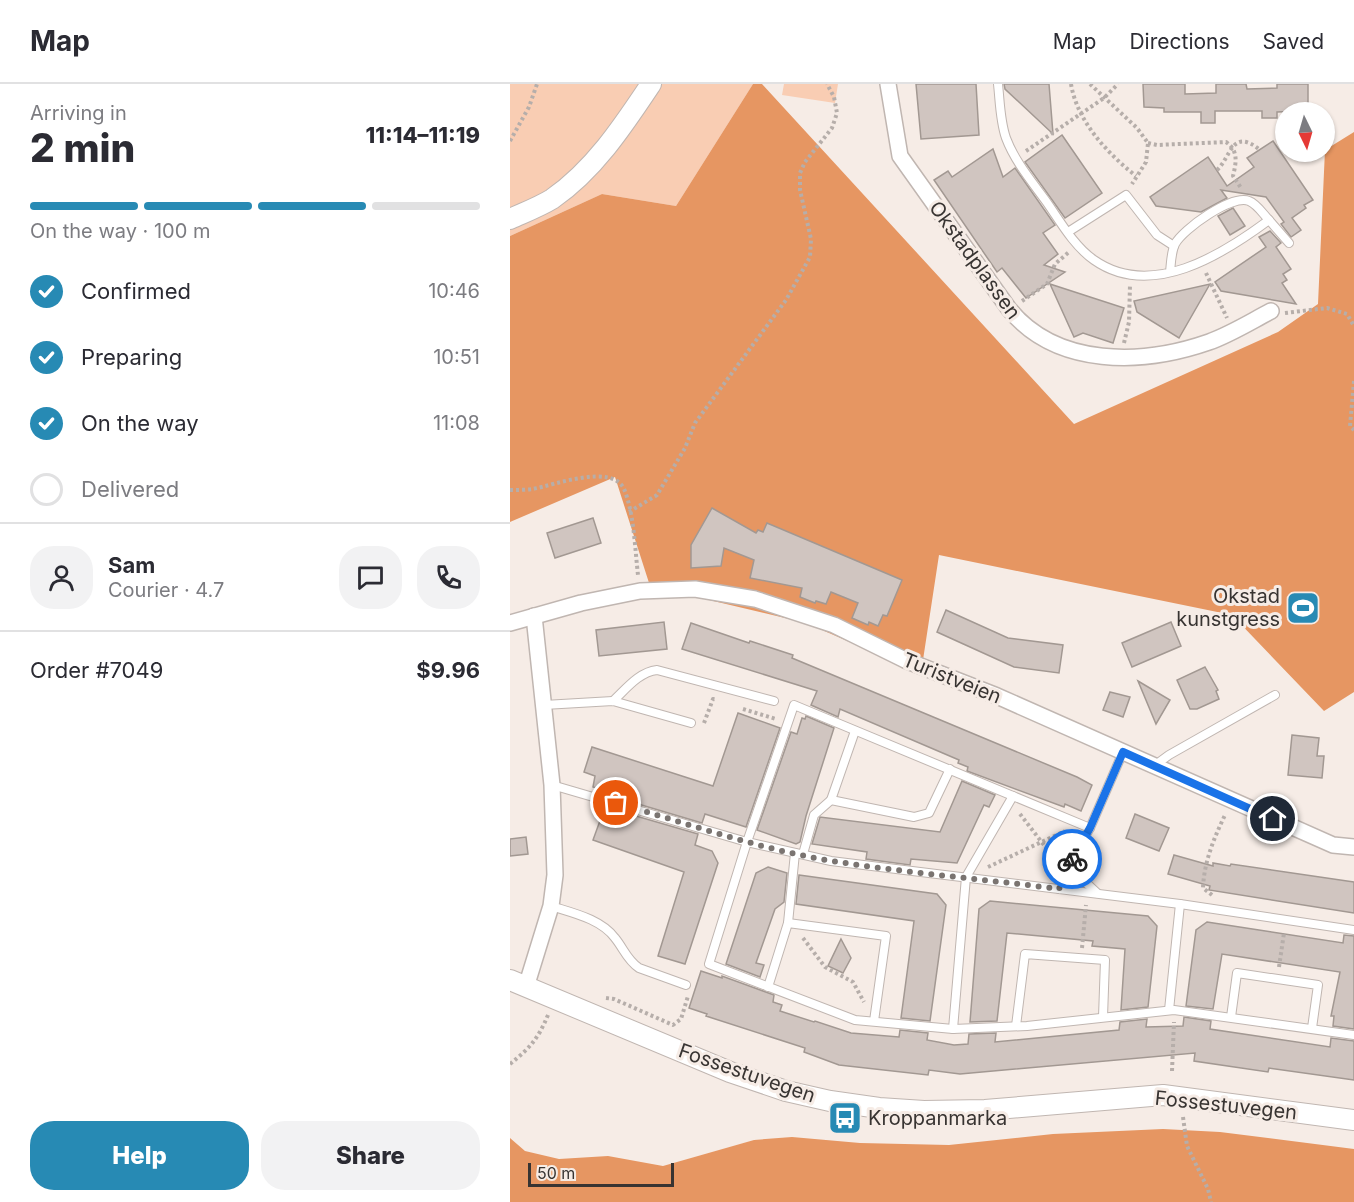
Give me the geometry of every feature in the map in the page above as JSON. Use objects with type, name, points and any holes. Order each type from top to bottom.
[{"type":"street","points":[[510,219],[551,199],[588,168],[621,130],[651,84]]},
{"type":"street","name":"Okstadplassen","points":[[888,84],[900,156],[995,291],[1021,323],[1052,344],[1090,356],[1120,357],[1199,351],[1271,311]]},
{"type":"street","name":"Turistveien","points":[[510,623],[581,603],[640,591],[695,589],[755,599],[834,626],[905,660],[997,696],[1333,845],[1354,847]]},
{"type":"street","points":[[518,984],[551,906],[555,875],[552,784],[534,616]]},
{"type":"street","name":"Fossestuvegen","points":[[518,984],[730,1072],[786,1091],[830,1101],[924,1111],[986,1110],[1163,1095],[1354,1120]]},
{"type":"lane","points":[[998,84],[1006,138],[1016,158],[1068,232],[1092,260],[1115,272],[1130,275],[1170,272],[1201,262],[1269,220]]},
{"type":"lane","points":[[1068,232],[1126,195],[1157,235],[1174,246]]},
{"type":"lane","points":[[1170,272],[1174,246],[1182,234],[1229,202],[1239,199],[1255,204],[1289,243]]},
{"type":"lane","points":[[613,701],[648,671],[657,669],[774,701]]},
{"type":"lane","points":[[1154,766],[1185,745],[1275,695]]},
{"type":"lane","points":[[544,705],[613,701],[691,723]]},
{"type":"lane","points":[[1090,828],[1012,798],[950,769],[794,705],[747,842],[709,964],[855,1020],[953,1029],[1016,1026],[1172,1010],[1354,1035]]},
{"type":"lane","points":[[768,987],[792,923],[799,854],[814,815],[831,800],[855,731]]},
{"type":"lane","points":[[1059,889],[1090,828],[1123,752]]},
{"type":"lane","points":[[831,800],[915,817],[929,813],[950,769]]},
{"type":"lane","points":[[552,784],[747,842],[831,861],[1098,893],[1354,930]]},
{"type":"lane","points":[[953,1029],[966,877],[1012,798]]},
{"type":"lane","points":[[1067,870],[1098,893]]},
{"type":"lane","points":[[1172,1010],[1180,904]]},
{"type":"lane","points":[[551,906],[584,917],[606,929],[615,937],[625,956],[639,968],[689,985]]},
{"type":"lane","points":[[792,923],[886,936],[874,1021]]},
{"type":"lane","points":[[1016,1026],[1025,954],[1105,960],[1103,1017]]},
{"type":"lane","points":[[1231,1017],[1237,972],[1318,985],[1312,1028]]},
{"type":"path","points":[[510,141],[529,107],[537,84]]},
{"type":"path","points":[[629,512],[657,495],[685,448],[695,423],[786,300],[810,257],[811,239],[800,190],[800,172],[805,162],[832,128],[837,113],[834,97],[827,84]]},
{"type":"path","points":[[1071,84],[1079,114],[1118,161],[1136,176]]},
{"type":"path","points":[[1090,84],[1137,128],[1148,143],[1157,145],[1226,142],[1232,146],[1237,159],[1233,176],[1241,188],[1239,199]]},
{"type":"path","points":[[1016,158],[1104,98],[1118,84]]},
{"type":"path","points":[[1217,170],[1232,146],[1241,142],[1251,143],[1260,150]]},
{"type":"path","points":[[1126,195],[1146,162],[1148,143]]},
{"type":"path","points":[[1026,299],[1047,284],[1055,264],[1079,245]]},
{"type":"path","points":[[1201,262],[1233,332]]},
{"type":"path","points":[[1120,357],[1129,322],[1130,275]]},
{"type":"path","points":[[1271,311],[1286,314],[1328,308],[1347,314],[1354,326]]},
{"type":"path","points":[[1354,381],[1350,426],[1354,430]]},
{"type":"path","points":[[510,490],[531,489],[598,476],[614,478],[623,486],[629,512],[640,591]]},
{"type":"path","points":[[691,723],[703,725],[713,699],[724,702]]},
{"type":"path","points":[[734,706],[788,723]]},
{"type":"path","points":[[1012,798],[1042,842],[1067,870]]},
{"type":"path","points":[[1226,911],[1220,900],[1203,888],[1215,836],[1232,801]]},
{"type":"path","points":[[966,877],[1079,824]]},
{"type":"path","points":[[1082,958],[1087,892]]},
{"type":"path","points":[[1277,978],[1286,920]]},
{"type":"path","points":[[792,923],[825,967],[854,982],[874,1021]]},
{"type":"path","points":[[599,997],[614,999],[673,1025],[681,1018],[689,985]]},
{"type":"path","points":[[1172,1010],[1172,1071]]},
{"type":"path","points":[[510,1064],[539,1036],[549,1011]]},
{"type":"path","points":[[1173,1117],[1194,1118]]},
{"type":"path","points":[[1183,1117],[1187,1146],[1208,1190],[1211,1202]]},
{"type":"shaded area","points":[[510,84],[753,84],[676,206],[602,194],[510,236]]},
{"type":"shaded area","points":[[753,84],[762,84],[1074,424],[1278,332],[1318,304],[1324,162],[1335,162],[1335,144],[1354,132],[1354,692],[1324,711],[1232,615],[939,555],[921,673],[806,623],[650,586],[615,477],[510,522],[510,236],[602,194],[676,206]]},
{"type":"shaded area","points":[[784,84],[838,84],[835,103],[782,95]]},
{"type":"shaded area","points":[[1163,1129],[1220,1132],[1354,1149],[1354,1202],[510,1202],[510,1138],[525,1151],[559,1159],[608,1156],[663,1166],[754,1140],[792,1137],[860,1143],[949,1145],[1053,1134]]},
{"type":"building","points":[[916,84],[976,84],[979,135],[921,139]]},
{"type":"building","points":[[1004,84],[1049,84],[1053,134],[1005,89]]},
{"type":"building","points":[[1143,84],[1185,84],[1185,94],[1216,93],[1216,84],[1246,84],[1247,89],[1277,88],[1277,84],[1308,84],[1308,102],[1275,102],[1275,118],[1262,118],[1262,111],[1215,111],[1215,123],[1201,123],[1201,112],[1164,112],[1164,108],[1144,107]]},
{"type":"building","points":[[1062,135],[1102,193],[1065,218],[1025,162]]},
{"type":"building","points":[[1273,141],[1275,162],[1287,162],[1313,200],[1304,205],[1306,208],[1292,218],[1301,230],[1291,237],[1281,224],[1284,222],[1266,197],[1221,190],[1227,198],[1201,212],[1156,206],[1150,197],[1208,157],[1227,186],[1254,167],[1247,158]]},
{"type":"building","points":[[993,149],[1003,177],[1015,168],[1055,225],[1043,233],[1058,254],[1044,265],[1065,272],[1026,298],[1002,268],[997,272],[934,180],[948,171],[952,177]]},
{"type":"building","points":[[1233,208],[1245,226],[1230,235],[1218,216]]},
{"type":"building","points":[[1270,231],[1281,243],[1276,247],[1291,269],[1283,274],[1287,280],[1282,283],[1296,304],[1221,291],[1215,282],[1266,247],[1259,237]]},
{"type":"building","points":[[1050,284],[1124,308],[1113,343],[1083,333],[1074,337]]},
{"type":"building","points":[[1210,284],[1179,338],[1137,312],[1134,301]]},
{"type":"building","points":[[712,508],[756,533],[758,530],[763,532],[767,523],[902,580],[887,616],[883,615],[878,626],[869,622],[868,625],[852,618],[858,603],[831,592],[826,604],[816,601],[815,603],[800,597],[802,588],[750,578],[754,560],[724,548],[721,566],[691,568],[691,545]]},
{"type":"building","points":[[593,518],[601,543],[555,558],[547,533]]},
{"type":"building","points":[[946,610],[1008,638],[1063,645],[1059,673],[1014,667],[937,632]]},
{"type":"building","points":[[664,622],[667,649],[599,656],[596,630]]},
{"type":"building","points":[[1171,622],[1181,646],[1132,667],[1122,643]]},
{"type":"building","points":[[691,623],[793,655],[792,658],[1077,777],[1092,785],[1081,811],[1065,804],[1064,807],[967,771],[968,767],[958,763],[959,760],[840,709],[838,717],[811,705],[817,691],[682,649]]},
{"type":"building","points":[[1205,667],[1218,690],[1216,691],[1219,699],[1197,709],[1190,709],[1177,680]]},
{"type":"building","points":[[1138,681],[1170,700],[1156,724]]},
{"type":"building","points":[[1110,692],[1130,697],[1123,717],[1103,710]]},
{"type":"building","points":[[738,713],[780,728],[746,827],[705,814],[702,823],[608,795],[610,792],[593,787],[595,776],[584,772],[592,747],[713,786]]},
{"type":"building","points":[[806,716],[834,728],[800,842],[796,844],[757,830],[791,732],[797,734],[802,718],[805,719]]},
{"type":"building","points":[[1292,735],[1319,738],[1317,756],[1324,756],[1322,778],[1288,775]]},
{"type":"building","points":[[962,781],[995,795],[989,807],[984,805],[957,863],[911,859],[910,865],[866,859],[867,852],[812,844],[820,817],[940,832]]},
{"type":"building","points":[[605,807],[698,834],[695,845],[712,851],[718,863],[685,964],[658,956],[684,872],[593,840]]},
{"type":"building","points":[[1135,814],[1169,828],[1159,851],[1126,838]]},
{"type":"building","points":[[526,837],[528,854],[510,856],[510,839]]},
{"type":"building","points":[[1085,848],[1099,854],[1092,871],[1076,864]]},
{"type":"building","points":[[1174,855],[1213,866],[1213,863],[1230,866],[1231,864],[1354,882],[1354,913],[1209,890],[1210,886],[1168,874]]},
{"type":"building","points":[[768,867],[787,873],[784,902],[775,909],[756,963],[764,965],[760,977],[726,964],[756,873]]},
{"type":"building","points":[[799,875],[937,894],[946,905],[930,1021],[901,1018],[914,921],[796,904]]},
{"type":"building","points":[[990,901],[1148,916],[1157,926],[1148,1007],[1121,1010],[1125,949],[1092,946],[1093,941],[1007,933],[997,1021],[970,1022],[979,909]]},
{"type":"building","points":[[1207,922],[1343,943],[1344,935],[1354,936],[1354,1029],[1333,1026],[1334,1016],[1331,1016],[1340,972],[1222,954],[1213,1009],[1186,1006],[1196,930]]},
{"type":"building","points":[[841,939],[851,958],[843,973],[828,966]]},
{"type":"building","points":[[701,971],[722,978],[722,976],[774,995],[773,1002],[782,1005],[780,1011],[851,1033],[899,1037],[900,1030],[928,1033],[927,1040],[954,1045],[968,1044],[969,1034],[996,1033],[995,1042],[1119,1030],[1120,1022],[1147,1019],[1146,1027],[1183,1026],[1184,1017],[1211,1021],[1210,1029],[1330,1047],[1331,1038],[1354,1041],[1354,1080],[1269,1068],[1268,1072],[1194,1061],[1195,1053],[960,1074],[929,1070],[928,1075],[839,1065],[804,1052],[805,1048],[706,1016],[707,1014],[689,1008]]},
{"type":"way so far","points":[[616,803],[747,842],[831,861],[1059,889],[1072,859]]},
{"type":"place","name":"Okstad kunstgress","points":[[1303,608]]},
{"type":"place","name":"Kroppanmarka","points":[[845,1118]]},
{"type":"route","points":[[1072,859],[1090,828],[1123,752],[1273,819]]}]
